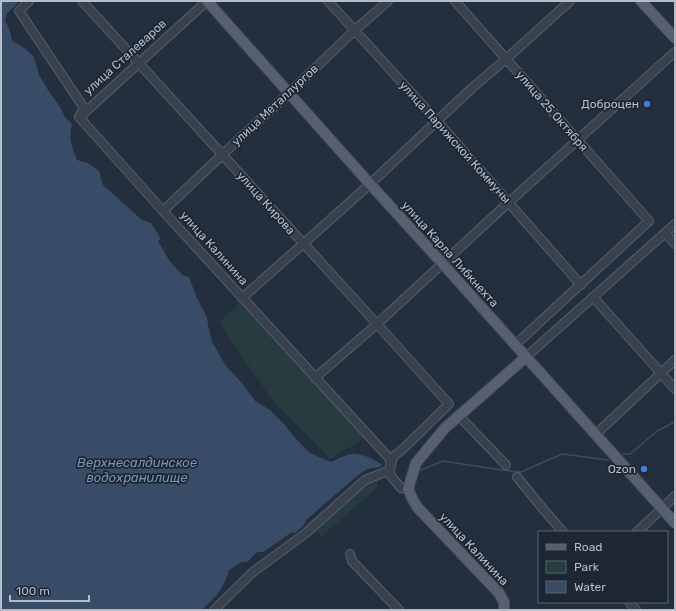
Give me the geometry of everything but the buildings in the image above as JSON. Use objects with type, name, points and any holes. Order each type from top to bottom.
[{"type":"main road","name":"улица Карла Либкнехта","points":[[207,1],[675,523]]},
{"type":"main road","points":[[641,1],[675,38]]},
{"type":"main road","points":[[408,489],[416,463],[444,428],[526,357]]},
{"type":"main road","name":"улица Калинина","points":[[408,489],[418,508],[499,594],[504,602],[504,610]]},
{"type":"street","points":[[29,1],[19,11],[84,108],[79,117]]},
{"type":"street","name":"улица Кирова","points":[[82,1],[449,404],[393,457],[390,470]]},
{"type":"street","name":"улица Сталеваров","points":[[79,117],[207,1]]},
{"type":"street","name":"улица Парижской Коммуны","points":[[328,1],[437,121],[581,285]]},
{"type":"street","name":"улица Металлургов","points":[[163,211],[354,31],[388,1]]},
{"type":"street","name":"улица 25 Октября","points":[[455,1],[649,221],[581,285]]},
{"type":"street","points":[[242,298],[304,244],[471,89],[570,1]]},
{"type":"street","points":[[315,378],[377,324],[442,263],[675,52]]},
{"type":"street","name":"улица Калинина","points":[[79,117],[390,459],[390,475],[401,488],[408,489]]},
{"type":"street","points":[[526,357],[675,224]]},
{"type":"street","points":[[665,233],[675,244]]},
{"type":"street","points":[[515,345],[581,285]]},
{"type":"street","points":[[593,297],[675,389]]},
{"type":"street","points":[[596,434],[675,360]]},
{"type":"street","points":[[458,415],[506,465]]},
{"type":"street","points":[[214,610],[253,572],[306,533],[365,480],[390,470]]},
{"type":"street","points":[[517,477],[563,531]]},
{"type":"street","points":[[637,531],[675,496]]},
{"type":"street","points":[[350,554],[352,562],[399,610]]},
{"type":"green space","points":[[240,303],[365,438],[330,459],[274,403],[219,322]]},
{"type":"green space","points":[[377,480],[378,487],[322,536],[308,523],[348,488]]},
{"type":"water","name":"Верхнесалдинское водохранилище","points":[[1,1],[18,1],[16,5],[7,13],[5,20],[10,31],[12,41],[23,47],[34,57],[39,75],[65,117],[72,124],[72,147],[77,160],[88,163],[99,171],[103,185],[142,220],[151,223],[161,239],[158,241],[169,260],[182,275],[189,277],[196,296],[207,317],[212,342],[226,366],[241,382],[256,402],[270,410],[310,453],[331,462],[344,456],[359,454],[382,465],[367,469],[358,475],[306,520],[304,525],[295,533],[292,532],[263,552],[257,552],[247,562],[242,562],[229,570],[224,583],[218,592],[202,610],[1,610]]},
{"type":"waterway","points":[[623,454],[630,454],[657,431],[675,422]]},
{"type":"waterway","points":[[421,470],[443,461],[521,472],[562,454],[608,460]]},
{"type":"place","name":"Доброцен","points":[[647,104]]},
{"type":"place","name":"Ozon","points":[[644,469]]}]
